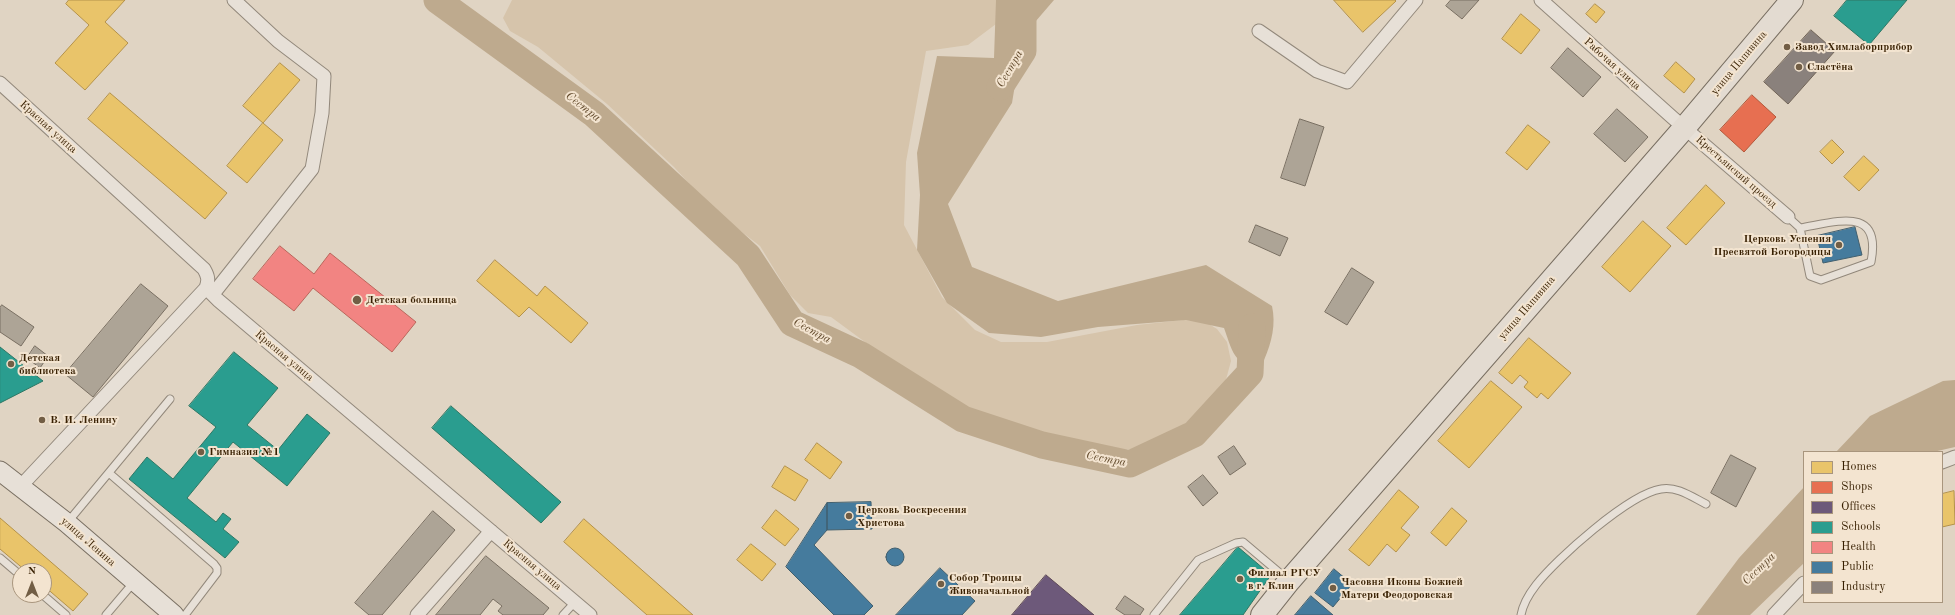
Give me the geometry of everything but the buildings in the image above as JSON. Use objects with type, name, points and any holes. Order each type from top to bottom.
[{"type":"highway","name":"улица Папивина","points":[[1262,615],[1792,0]]},
{"type":"street","points":[[20,487],[210,291],[312,168],[322,113],[324,76],[278,41],[234,0]]},
{"type":"street","points":[[1259,31],[1317,71],[1347,82],[1416,0]]},
{"type":"street","name":"Рабочая улица","points":[[1541,0],[1684,127]]},
{"type":"street","name":"Красная улица","points":[[0,83],[204,269],[208,274],[210,291],[590,615]]},
{"type":"street","name":"Крестьянский проезд","points":[[1684,127],[1788,217]]},
{"type":"street","points":[[1943,462],[1955,457]]},
{"type":"street","name":"улица Ленина","points":[[0,471],[66,523],[174,615]]},
{"type":"street","points":[[417,615],[491,531]]},
{"type":"street","points":[[1774,615],[1803,584]]},
{"type":"lane","points":[[1788,217],[1800,228],[1810,276],[1821,280],[1871,262],[1874,245],[1869,230],[1862,223],[1847,220],[1800,228]]},
{"type":"lane","points":[[66,523],[170,399]]},
{"type":"lane","points":[[109,472],[218,568],[217,573],[185,615]]},
{"type":"lane","points":[[1521,615],[1527,597],[1536,584],[1565,554],[1607,519],[1647,494],[1660,489],[1674,489],[1706,504]]},
{"type":"lane","points":[[1154,615],[1198,560],[1236,543],[1243,542],[1290,581]]},
{"type":"lane","points":[[0,558],[12,568]]},
{"type":"lane","points":[[106,615],[134,582]]},
{"type":"lane","points":[[563,615],[574,602]]},
{"type":"lane","points":[[52,603],[66,615]]},
{"type":"shaded area","points":[[512,0],[1005,0],[1000,21],[968,45],[926,51],[906,162],[904,225],[942,297],[975,330],[1001,342],[1047,342],[1137,325],[1183,320],[1204,321],[1217,329],[1227,342],[1231,361],[1224,387],[1194,417],[1168,436],[1138,448],[1110,452],[1087,449],[1016,429],[959,408],[899,367],[831,317],[808,313],[790,295],[760,246],[712,209],[674,167],[607,104],[538,47],[510,31],[503,18]]},
{"type":"water","points":[[996,0],[1054,0],[1023,36],[1012,103],[948,204],[972,267],[1058,301],[1206,265],[1272,306],[1274,320],[1269,346],[1264,360],[1254,363],[1241,361],[1236,357],[1224,328],[1186,320],[1098,327],[1041,337],[989,333],[947,303],[917,250],[920,195],[917,153],[937,56],[994,58]]},
{"type":"water","points":[[1955,380],[1955,447],[1937,451],[1837,451],[1870,416],[1943,381]]},
{"type":"water","points":[[1803,488],[1803,564],[1750,615],[1696,615],[1739,558]]},
{"type":"waterway","name":"Сестра","points":[[437,0],[594,114],[748,256],[792,323],[861,355],[963,419],[1042,445],[1130,464],[1194,434],[1250,373],[1252,327]]},
{"type":"waterway","name":"Сестра","points":[[1000,87],[1023,51],[1023,0]]},
{"type":"place","name":"Завод Химлаборприбор","points":[[1787,47]]},
{"type":"place","name":"Сластёна","points":[[1799,67]]},
{"type":"place","name":"Церковь Успения Пресвятой Богородицы","points":[[1839,245]]},
{"type":"place","name":"Детская больница","points":[[357,300]]},
{"type":"place","name":"Детская библиотека","points":[[11,364]]},
{"type":"place","name":"В. И. Ленину","points":[[42,420]]},
{"type":"place","name":"Гимназия №1","points":[[201,452]]},
{"type":"place","name":"Церковь Воскресения Христова","points":[[849,516]]},
{"type":"place","name":"Филиал РГСУ в г. Клин","points":[[1240,579]]},
{"type":"place","name":"Собор Троицы Живоначальной","points":[[941,584]]},
{"type":"place","name":"Часовня Иконы Божией Матери Феодоровская","points":[[1333,588]]}]
